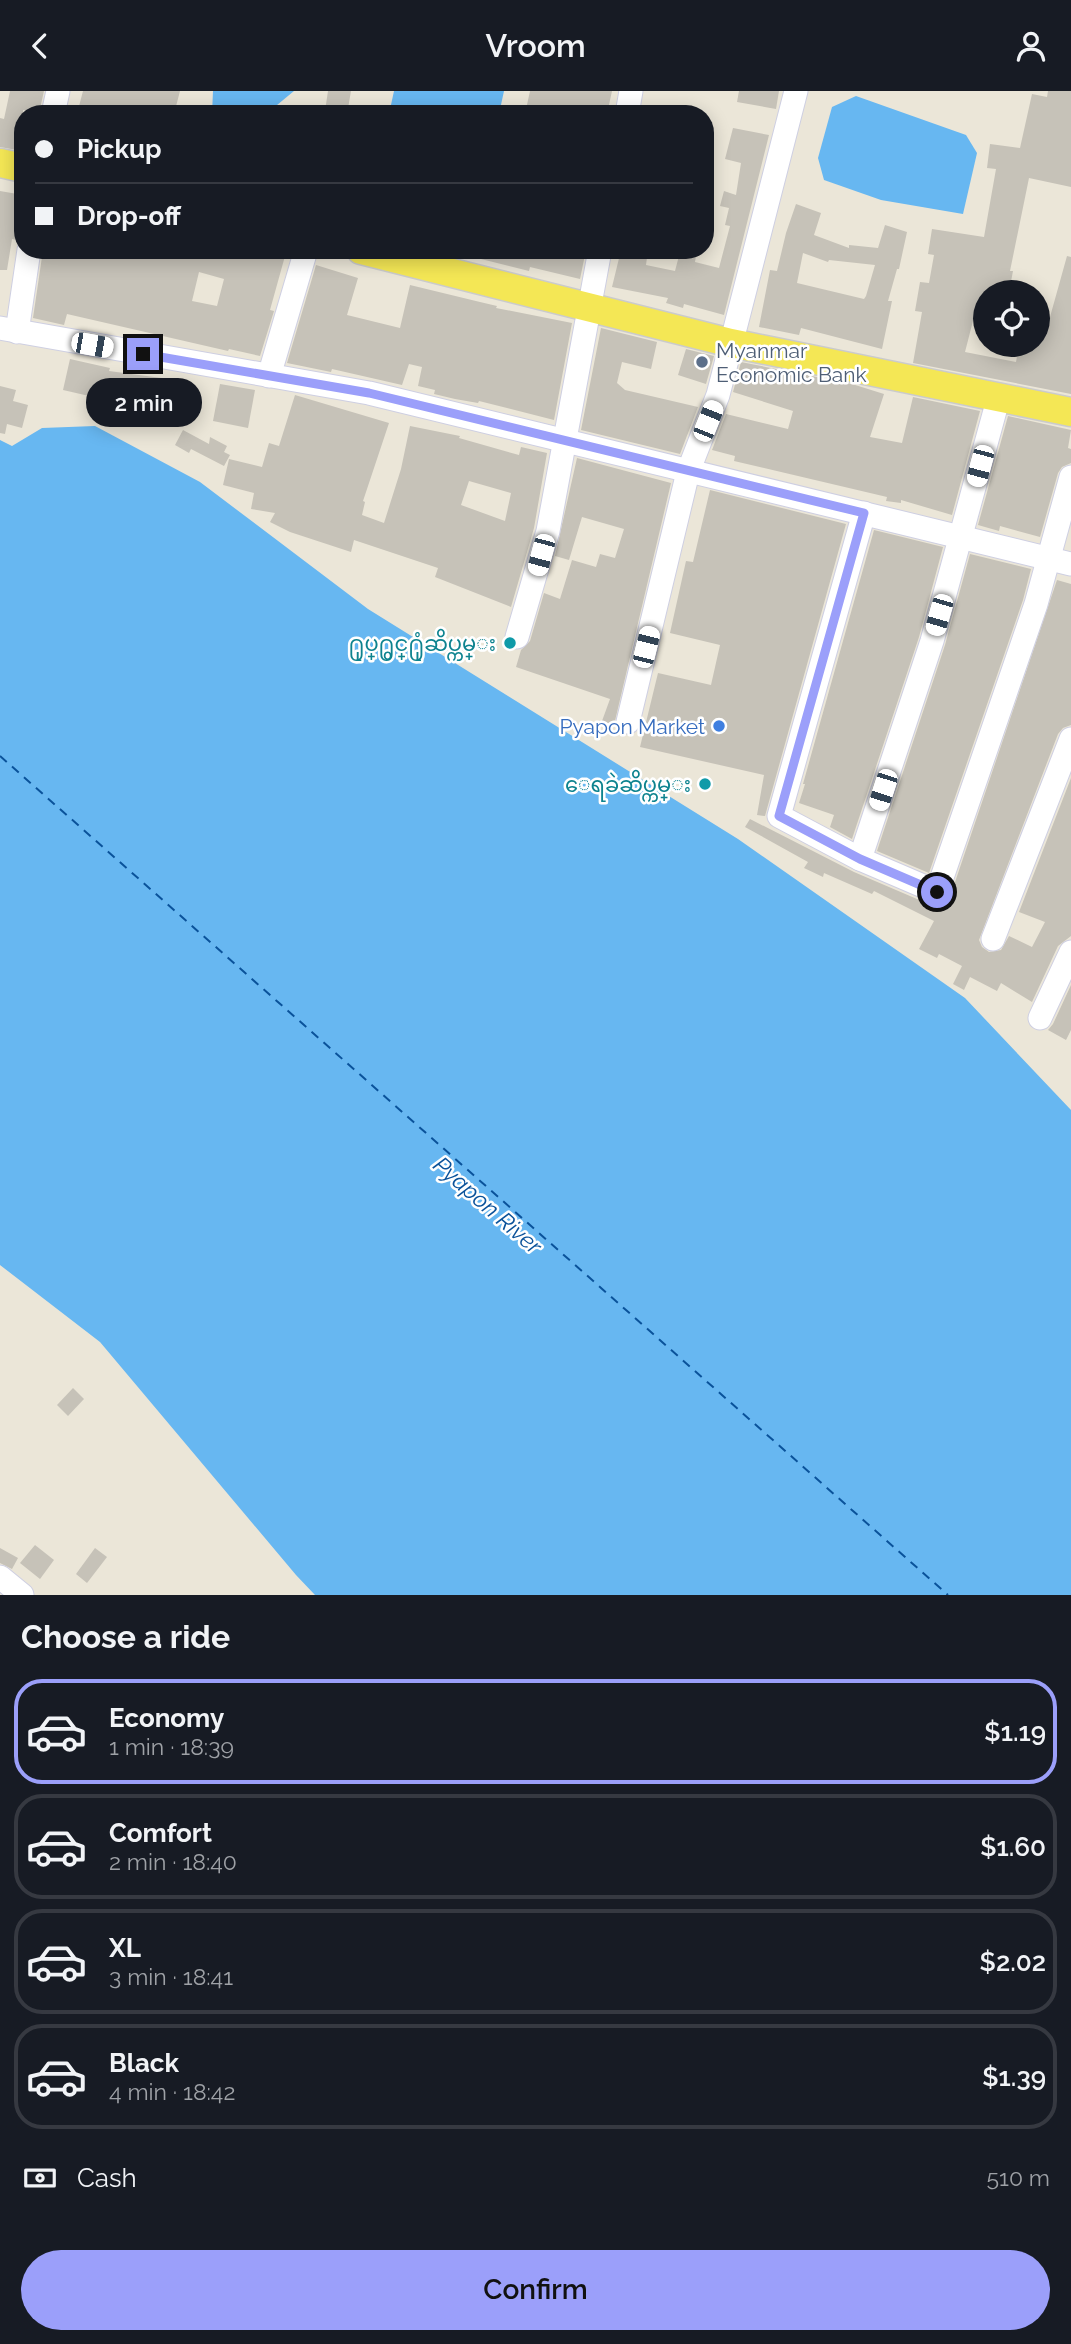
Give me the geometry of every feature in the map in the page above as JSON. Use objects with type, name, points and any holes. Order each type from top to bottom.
[{"type":"main road","points":[[398,259],[731,343],[1071,412]]},
{"type":"street","points":[[628,722],[688,472],[718,395],[796,91]]},
{"type":"street","points":[[27,259],[8,330],[369,393],[1060,561]]},
{"type":"street","points":[[269,376],[303,259]]},
{"type":"street","points":[[517,637],[548,531],[598,259]]},
{"type":"street","points":[[860,859],[932,641],[999,396]]},
{"type":"street","points":[[864,513],[779,816],[860,859],[937,892],[1036,604],[1060,561],[1071,477]]},
{"type":"street","points":[[993,939],[1071,739]]},
{"type":"street","points":[[1040,1018],[1071,952]]},
{"type":"street","points":[[0,1577],[22,1595]]},
{"type":"water","points":[[213,91],[294,91],[277,105],[212,105]]},
{"type":"water","points":[[394,91],[504,91],[501,105],[391,105]]},
{"type":"water","points":[[856,96],[966,135],[977,153],[963,214],[881,200],[824,180],[818,158],[832,107]]},
{"type":"water","name":"Pyapon River","points":[[95,426],[200,482],[368,609],[738,839],[965,998],[1071,1110],[1071,1595],[315,1595],[100,1342],[0,1265],[0,440],[12,446],[42,428]]},
{"type":"building","points":[[10,91],[44,91],[41,105],[14,105],[14,149],[0,147],[0,118],[4,119]]},
{"type":"building","points":[[83,91],[180,91],[176,105],[79,105]]},
{"type":"building","points":[[328,91],[351,91],[349,105],[326,105]]},
{"type":"building","points":[[530,91],[612,91],[609,105],[527,105]]},
{"type":"building","points":[[739,91],[779,91],[776,109],[737,102]]},
{"type":"building","points":[[1048,91],[1071,91],[1071,187],[1029,178],[1010,271],[1013,271],[1011,280],[973,280],[973,321],[965,352],[973,354],[973,357],[1016,362],[1017,357],[1050,357],[1050,317],[1067,256],[1071,257],[1071,394],[913,363],[922,312],[915,311],[920,282],[929,283],[934,255],[928,254],[932,229],[984,237],[996,169],[987,168],[990,144],[1020,148],[1032,94],[1047,97]]},
{"type":"building","points":[[733,128],[769,135],[724,315],[684,304],[683,308],[666,303],[668,298],[612,287],[619,259],[647,259],[646,265],[675,271],[678,259],[696,259],[695,262],[719,268],[730,226],[725,225],[729,208],[720,206],[724,191],[736,195],[741,163],[725,159]]},
{"type":"building","points":[[0,191],[14,193],[14,239],[7,270],[0,270]]},
{"type":"building","points":[[796,204],[821,213],[814,235],[849,248],[849,245],[878,248],[885,225],[907,232],[899,269],[888,301],[892,301],[882,349],[801,328],[799,335],[759,327],[770,270],[777,271]],"holes":[[[803,253],[828,262],[875,265],[864,299],[797,283]]]},
{"type":"building","points":[[42,259],[284,259],[270,310],[274,311],[260,356],[67,314],[64,325],[33,318]],"holes":[[[199,272],[224,279],[217,306],[192,301]]]},
{"type":"building","points":[[481,259],[584,259],[580,279],[530,267],[529,271]]},
{"type":"building","points":[[316,265],[358,278],[347,315],[400,328],[410,285],[497,306],[496,308],[572,323],[554,420],[479,401],[478,403],[434,394],[435,390],[418,386],[422,367],[409,364],[402,385],[332,369],[331,372],[287,363]]},
{"type":"building","points":[[601,328],[657,342],[651,369],[622,362],[617,383],[625,390],[698,407],[680,454],[581,430]]},
{"type":"building","points":[[686,349],[714,356],[706,384],[678,375]]},
{"type":"building","points":[[70,359],[110,368],[109,371],[169,379],[165,412],[110,404],[111,401],[63,390]]},
{"type":"building","points":[[741,362],[852,384],[884,394],[870,437],[902,443],[913,397],[980,411],[952,515],[901,500],[901,503],[886,501],[887,497],[734,461],[735,456],[712,450],[726,414],[788,429],[793,411],[733,392]]},
{"type":"building","points":[[220,384],[255,390],[248,428],[213,421]]},
{"type":"building","points":[[0,386],[16,390],[13,401],[28,405],[22,428],[7,424],[5,434],[0,433]]},
{"type":"building","points":[[295,395],[389,423],[363,501],[362,515],[384,523],[401,469],[410,426],[460,436],[459,438],[519,455],[521,447],[547,453],[534,528],[511,607],[435,577],[438,568],[354,540],[351,552],[290,532],[270,522],[275,513],[251,509],[254,493],[223,485],[229,459],[262,467],[269,443],[279,446]],"holes":[[[469,481],[511,493],[505,521],[461,505]]]},
{"type":"building","points":[[1008,416],[1071,430],[1068,448],[1071,449],[1071,463],[1062,467],[1058,473],[1040,537],[1000,526],[999,531],[978,525]]},
{"type":"building","points":[[183,430],[209,444],[210,437],[227,446],[224,452],[230,455],[224,466],[191,449],[189,453],[175,445]]},
{"type":"building","points":[[577,458],[671,483],[614,725],[602,721],[610,699],[516,667],[521,650],[530,641],[544,593],[560,599],[572,560],[596,567],[600,554],[615,558],[624,529],[582,517],[569,560],[555,556]]},
{"type":"building","points":[[710,490],[846,524],[765,816],[757,815],[764,775],[640,747],[658,673],[711,685],[720,645],[670,633],[686,561],[693,562]]},
{"type":"building","points":[[874,530],[943,547],[919,637],[852,839],[830,827],[834,815],[799,803]]},
{"type":"building","points":[[970,554],[1031,569],[1023,600],[929,873],[877,851],[945,645]]},
{"type":"building","points":[[1057,580],[1071,584],[1071,725],[1058,734],[979,940],[982,947],[989,952],[1001,950],[1009,936],[1032,947],[1045,922],[1019,912],[1071,778],[1071,936],[1058,946],[1032,1002],[1001,983],[997,991],[970,977],[964,990],[953,984],[962,966],[939,954],[937,958],[919,949],[934,921],[874,891],[872,894],[824,873],[823,877],[804,868],[808,862],[745,827],[750,819],[854,872],[931,905],[945,903],[950,897]]},
{"type":"building","points":[[1071,985],[1071,1030],[1066,1040],[1048,1030]]},
{"type":"building","points":[[73,1388],[84,1399],[68,1416],[57,1405]]},
{"type":"building","points":[[35,1545],[54,1560],[40,1579],[20,1563]]},
{"type":"building","points":[[0,1548],[18,1558],[12,1569],[0,1563]]},
{"type":"building","points":[[95,1548],[107,1557],[87,1583],[76,1574]]},
{"type":"ferry route","points":[[0,756],[948,1595]]},
{"type":"place","name":"Myanmar Economic Bank","points":[[702,362]]},
{"type":"place","name":"႐ုပ္႐ွင္႐ုံဆိပ္ကမ္း","points":[[510,643]]},
{"type":"place","name":"Pyapon Market","points":[[719,726]]},
{"type":"place","name":"ေရခဲဆိပ္ကမ္း","points":[[705,784]]},
{"type":"route","points":[[143,354],[369,393],[864,513],[779,816],[860,859],[937,892]]}]
